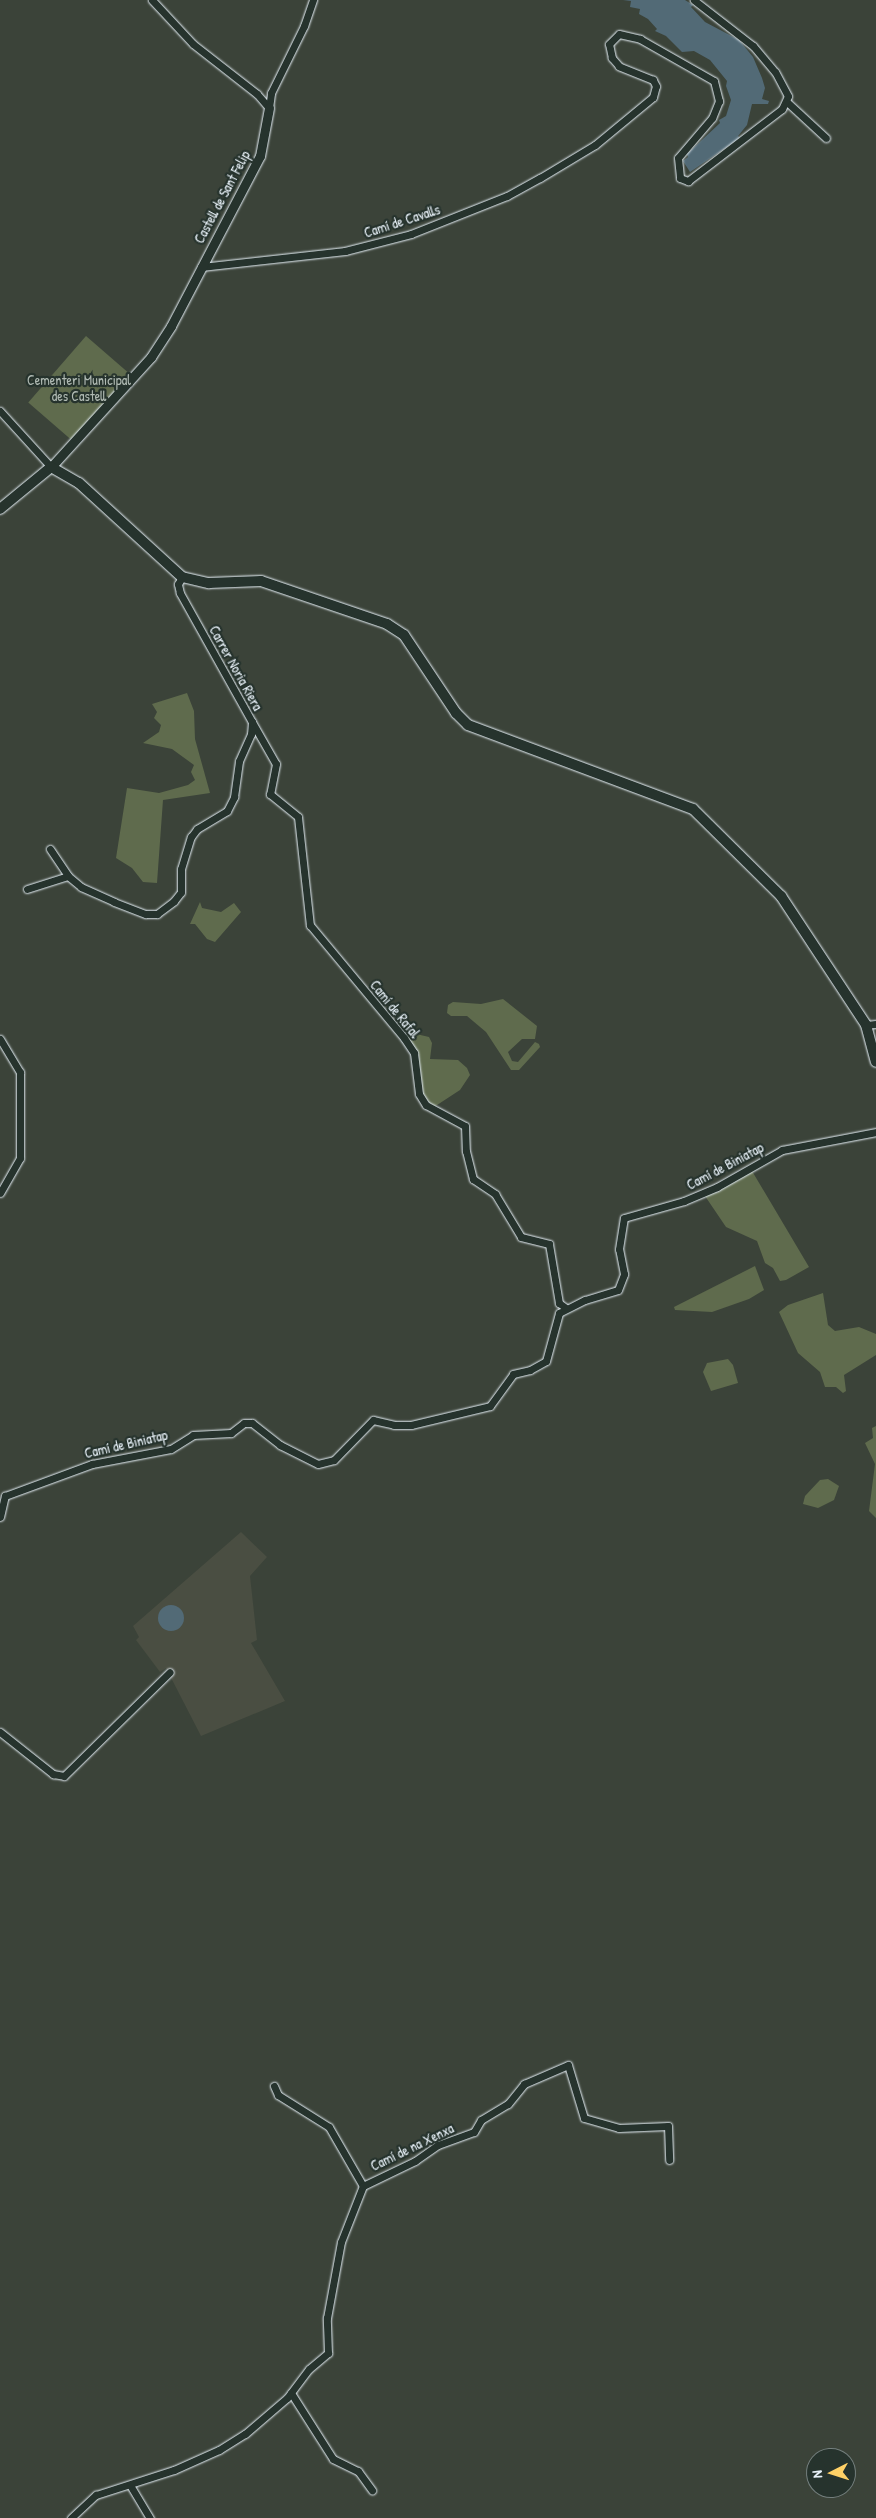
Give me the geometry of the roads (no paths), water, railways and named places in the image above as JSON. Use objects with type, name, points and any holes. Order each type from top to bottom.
[{"type":"main road","points":[[0,508],[51,467],[79,483],[182,577],[209,583],[261,581],[387,624],[404,635],[456,713],[468,724],[693,809],[782,896],[871,1024],[876,1062]]},
{"type":"street","points":[[152,0],[193,44],[258,94],[269,108]]},
{"type":"street","name":"Castell de Sant Felip","points":[[51,467],[151,357],[260,156],[271,93],[304,26],[312,0]]},
{"type":"street","points":[[694,0],[754,46],[782,83],[787,102],[826,138]]},
{"type":"street","name":"Camí de Cavalls","points":[[200,267],[345,251],[411,234],[507,196],[595,145],[648,103],[656,91],[656,86],[650,77],[619,66],[612,58],[609,44],[619,34],[640,39],[714,81],[719,102],[712,118],[678,158],[676,169],[683,180],[688,181],[722,158],[787,102]]},
{"type":"street","points":[[0,411],[51,467]]},
{"type":"street","name":"Carrer Noria Riera","points":[[50,849],[68,876],[81,887],[146,914],[166,908],[181,892],[181,869],[191,837],[197,829],[227,811],[234,797],[239,761],[251,734],[252,722],[180,593],[178,584],[182,577]]},
{"type":"street","name":"Camí de Rafal","points":[[252,722],[276,764],[270,794],[298,817],[310,925],[404,1038],[414,1053],[418,1094],[426,1105],[465,1126],[466,1151],[472,1180],[495,1194],[521,1237],[549,1244],[559,1303],[566,1308]]},
{"type":"street","points":[[27,889],[68,876]]},
{"type":"street","points":[[0,1039],[20,1072],[20,1158],[0,1193]]},
{"type":"street","name":"Camí de Biniatap","points":[[0,1517],[2,1499],[5,1496],[92,1464],[171,1449],[193,1435],[231,1433],[244,1423],[252,1422],[280,1445],[318,1464],[334,1460],[373,1420],[394,1426],[411,1425],[490,1406],[512,1374],[530,1370],[546,1361],[559,1313],[566,1308],[618,1290],[622,1284],[624,1274],[619,1249],[624,1218],[684,1202],[717,1187],[782,1150],[876,1132]]},
{"type":"street","points":[[0,1732],[53,1774],[64,1776],[170,1672]]},
{"type":"street","name":"Camí de na Xenxa","points":[[70,2518],[96,2495],[130,2485],[219,2450],[245,2434],[291,2393],[309,2369],[328,2354],[327,2318],[340,2242],[363,2186],[415,2161],[438,2145],[474,2132],[480,2120],[508,2104],[524,2084],[568,2065],[584,2118],[619,2128],[668,2126],[669,2160]]},
{"type":"street","points":[[274,2086],[278,2095],[329,2127],[363,2186]]},
{"type":"street","points":[[291,2393],[333,2459],[358,2471],[372,2490]]},
{"type":"street","points":[[130,2485],[150,2518]]},
{"type":"water","points":[[623,0],[685,0],[693,5],[691,7],[705,22],[739,40],[753,57],[762,78],[765,88],[762,99],[769,101],[768,104],[752,104],[747,125],[738,136],[740,138],[690,172],[683,161],[688,157],[687,154],[720,123],[719,120],[726,116],[731,100],[726,86],[727,81],[710,60],[694,51],[682,52],[666,36],[655,31],[657,29],[648,19],[639,14],[640,9],[630,7],[631,1]]},
{"type":"water","points":[[171,1605],[180,1609],[184,1618],[180,1627],[171,1631],[162,1627],[158,1618],[162,1609]]},
{"type":"park label","name":"Cementeri Municipal des Castell","points":[[79,388]]}]
